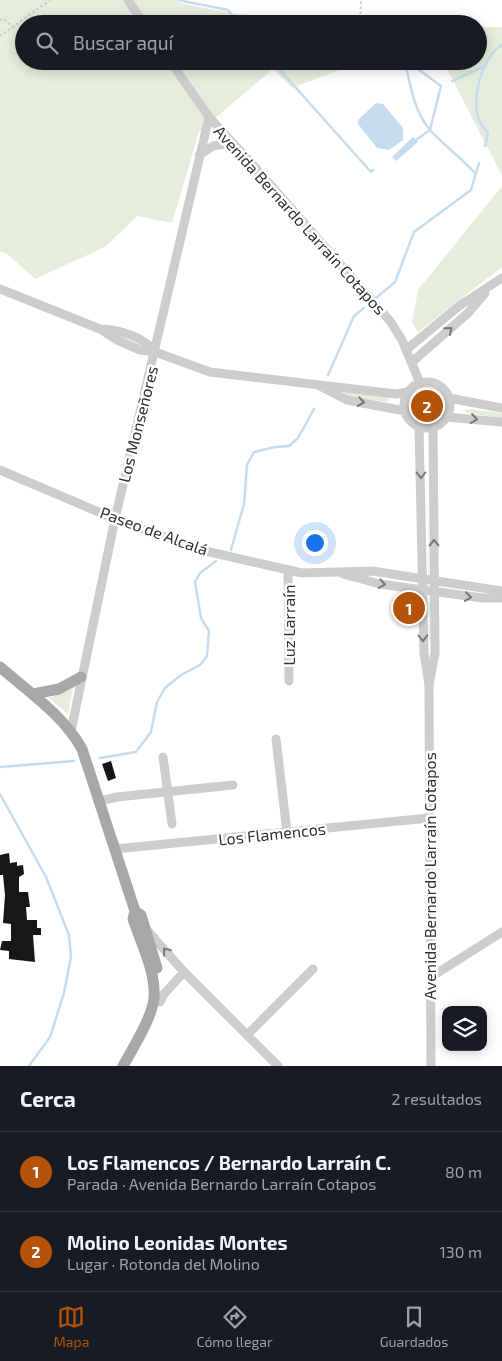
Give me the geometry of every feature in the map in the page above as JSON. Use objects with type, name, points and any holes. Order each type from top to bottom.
[{"type":"main road","points":[[0,667],[33,694],[70,731],[82,749],[135,910],[141,915],[146,930],[158,974],[160,1002],[132,1066]]},
{"type":"main road","points":[[33,694],[58,689],[81,677]]},
{"type":"main road","points":[[123,1066],[151,1009],[154,998],[151,974],[133,918],[135,910]]},
{"type":"street","points":[[128,0],[138,15]]},
{"type":"street","name":"Avenida Bernardo Larraín Cotapos","points":[[176,70],[209,117],[384,314],[406,350],[420,383]]},
{"type":"street","name":"Los Monseñores","points":[[70,731],[114,519],[209,117]]},
{"type":"street","points":[[199,155],[213,146],[232,142]]},
{"type":"street","points":[[406,350],[459,306],[487,290],[502,278]]},
{"type":"street","points":[[0,289],[100,329],[123,343],[155,352],[210,372],[399,394],[408,392],[420,383],[438,384],[445,390],[449,398],[450,408],[446,417],[433,426],[419,426],[410,420],[405,411],[408,392]]},
{"type":"street","points":[[412,362],[468,313],[487,290]]},
{"type":"street","points":[[320,386],[347,400],[405,411]]},
{"type":"street","points":[[449,398],[502,408]]},
{"type":"street","points":[[446,417],[502,422]]},
{"type":"street","name":"Avenida Bernardo Larraín Cotapos","points":[[419,426],[424,662],[429,685],[431,1066]]},
{"type":"street","name":"Avenida Bernardo Larraín Cotapos","points":[[429,685],[434,662],[433,426]]},
{"type":"street","name":"Paseo de Alcalá","points":[[0,470],[114,519],[201,550],[302,573],[343,574],[372,571],[502,591]]},
{"type":"street","points":[[422,512],[434,512]]},
{"type":"street","name":"Luz Larraín","points":[[288,570],[289,680]]},
{"type":"street","name":"Paseo de Alcalá","points":[[343,574],[370,582],[435,592],[482,598],[502,598]]},
{"type":"street","points":[[276,739],[287,832]]},
{"type":"street","points":[[162,757],[172,824]]},
{"type":"street","points":[[100,801],[117,797],[233,785]]},
{"type":"street","name":"Los Flamencos","points":[[115,849],[429,818]]},
{"type":"street","points":[[146,930],[184,972],[278,1066]]},
{"type":"street","points":[[431,977],[502,932]]},
{"type":"street","points":[[247,1035],[312,969]]},
{"type":"street","points":[[160,1002],[164,994],[184,972]]},
{"type":"path","points":[[31,15],[50,0]]},
{"type":"path","points":[[360,15],[361,0]]},
{"type":"path","points":[[0,20],[4,19],[14,28],[0,36]]},
{"type":"green space","points":[[0,0],[174,0],[184,4],[235,14],[250,15],[15,15],[15,70],[272,70],[199,132],[172,223],[137,216],[105,247],[35,279],[6,253],[0,251]]},
{"type":"green space","points":[[487,27],[502,27],[502,176],[448,70],[487,70]]},
{"type":"green space","points":[[274,70],[339,70],[292,88]]},
{"type":"green space","points":[[502,186],[502,267],[418,332],[412,322],[418,290]]},
{"type":"green space","points":[[427,389],[433,390],[438,394],[442,399],[442,411],[438,416],[433,420],[427,421],[421,420],[416,416],[412,411],[411,405],[412,399],[416,394],[421,390]]},
{"type":"green space","points":[[353,392],[388,397],[389,399],[388,402],[355,398],[342,393]]},
{"type":"green space","points":[[465,410],[502,413],[502,418],[466,413]]},
{"type":"green space","points":[[427,443],[430,639],[429,640]]},
{"type":"green space","points":[[73,689],[68,714],[49,698]]},
{"type":"water","points":[[376,103],[383,104],[403,128],[403,140],[389,150],[377,148],[358,124],[358,120]]},
{"type":"water","points":[[413,137],[418,142],[396,161],[392,157]]},
{"type":"building","points":[[111,761],[116,778],[108,781],[102,764]]},
{"type":"building","points":[[9,853],[10,863],[17,862],[17,866],[23,865],[24,874],[19,877],[19,892],[28,892],[30,907],[26,907],[27,920],[37,920],[37,928],[41,928],[41,935],[33,935],[35,962],[9,959],[9,951],[0,950],[2,941],[11,941],[11,924],[3,923],[5,895],[3,875],[0,875],[0,855]]},
{"type":"waterway","points":[[178,0],[228,10],[232,15]]},
{"type":"waterway","points":[[487,62],[502,45]]},
{"type":"waterway","points":[[280,70],[371,172],[373,170]]},
{"type":"waterway","points":[[407,70],[413,97],[425,123],[435,136],[475,173]]},
{"type":"waterway","points":[[416,140],[430,130],[441,86],[419,70]]},
{"type":"waterway","points":[[452,81],[476,70]]},
{"type":"waterway","points":[[483,70],[478,87],[477,108],[481,124],[488,133],[485,146]]},
{"type":"waterway","points":[[376,298],[395,282],[414,232],[471,190],[479,163]]},
{"type":"waterway","points":[[328,375],[354,316],[364,308]]},
{"type":"waterway","points":[[231,550],[244,504],[247,465],[254,452],[289,446],[298,438],[314,409]]},
{"type":"waterway","points":[[100,758],[136,752],[151,732],[157,702],[165,688],[181,675],[200,665],[207,656],[209,631],[201,618],[195,582],[200,573],[216,561]]},
{"type":"waterway","points":[[0,767],[74,761]]},
{"type":"waterway","points":[[0,794],[46,877],[69,935],[71,957],[64,993],[50,1037],[29,1066]]},
{"type":"place","name":"Molino Leonidas Montes","points":[[427,406]]},
{"type":"place","name":"Los Flamencos / Bernardo Larraín C.","points":[[409,608]]}]
